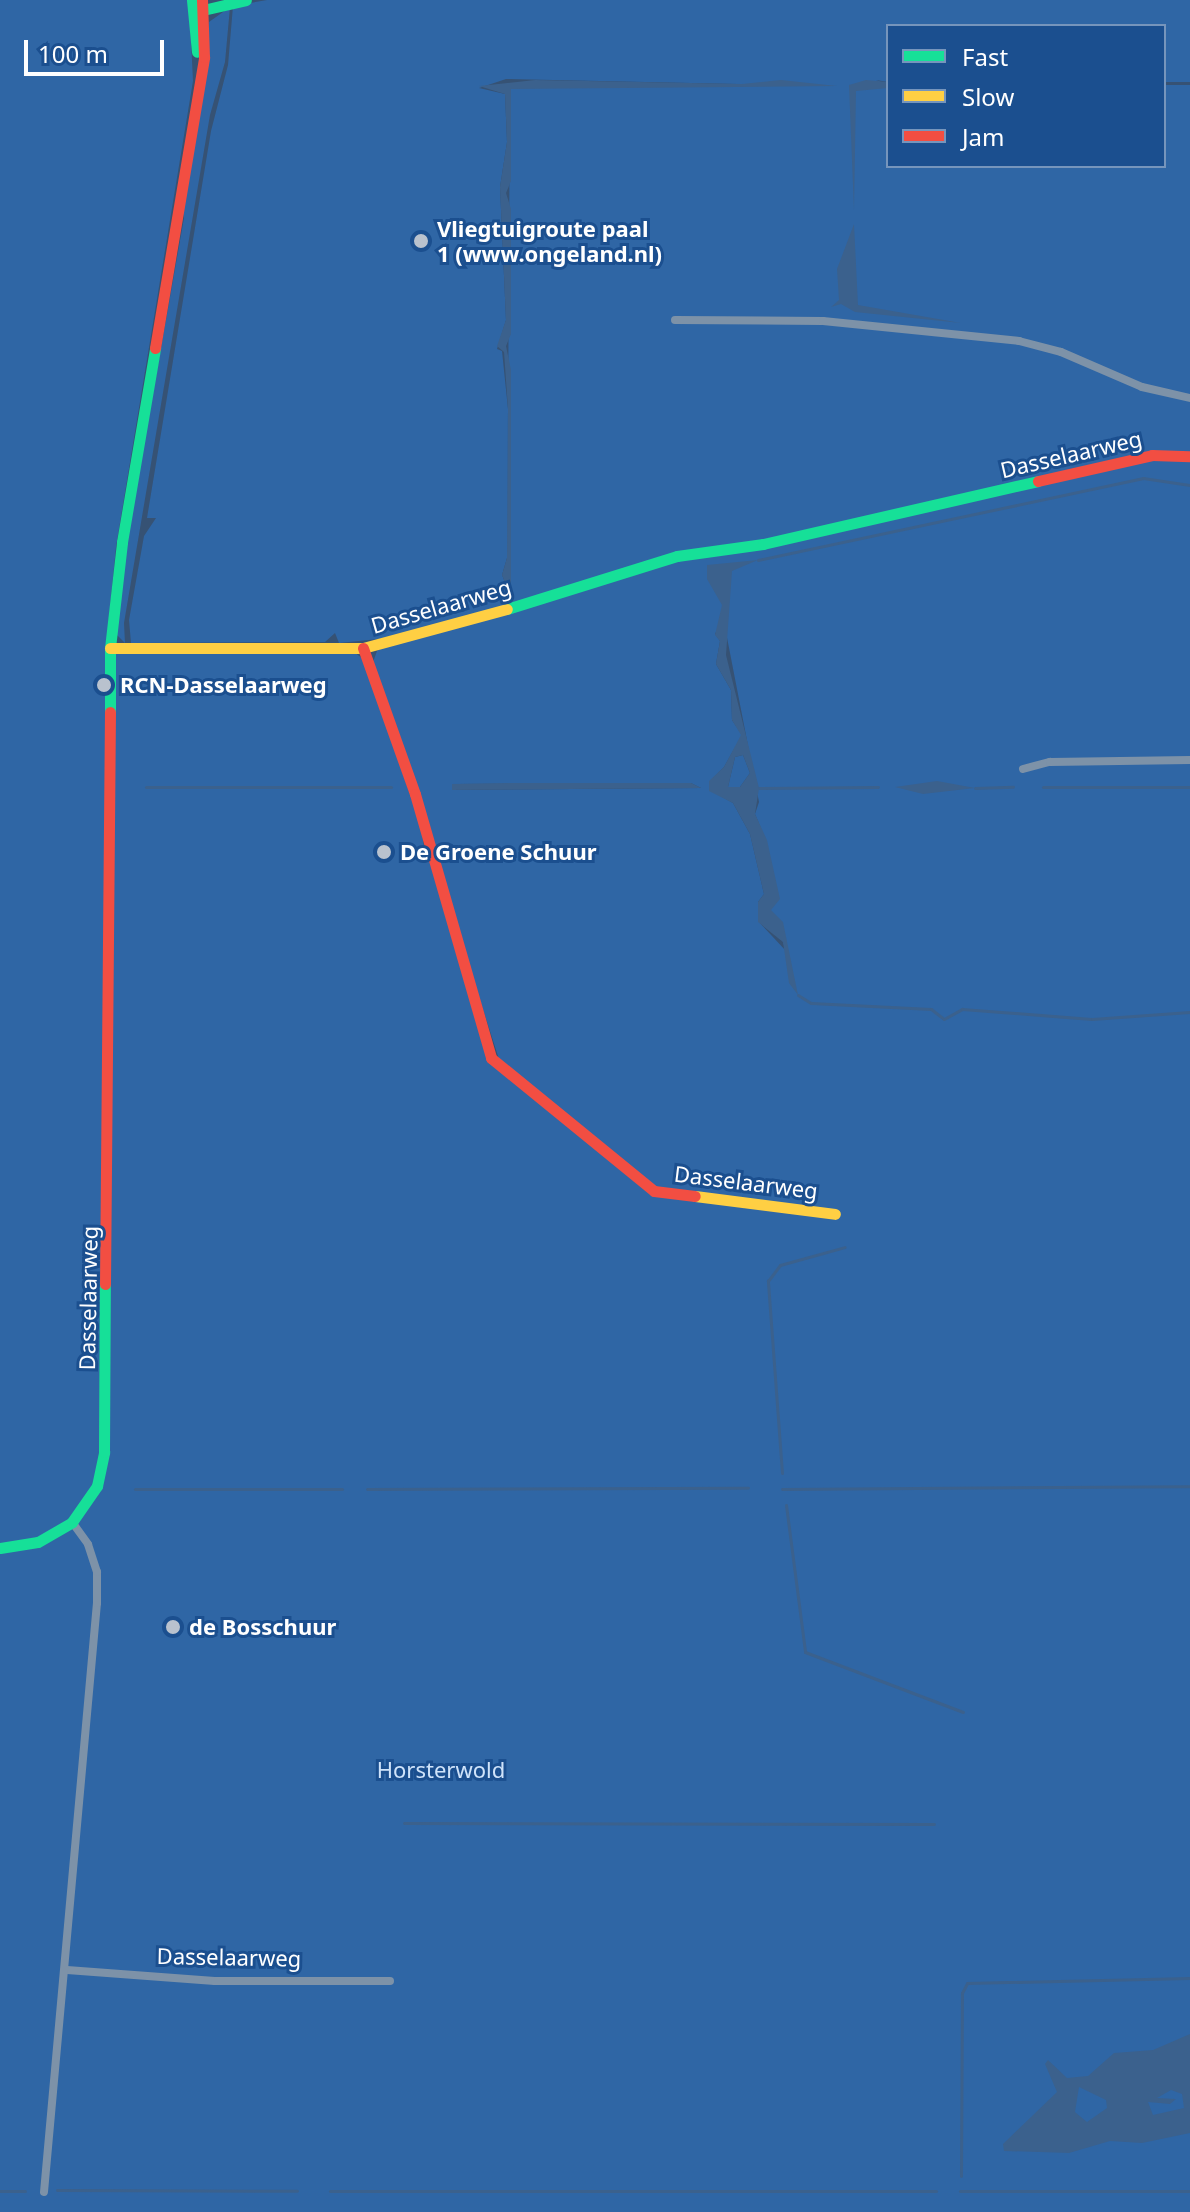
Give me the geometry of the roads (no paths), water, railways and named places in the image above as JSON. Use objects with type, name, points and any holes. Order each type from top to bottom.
[{"type":"street","points":[[198,3],[246,0]]},
{"type":"street","name":"Dasselaarweg","points":[[0,1548],[38,1542],[72,1522],[97,1486],[107,1399],[110,648],[122,542],[200,64],[198,3]]},
{"type":"street","points":[[675,320],[823,321],[1019,341],[1061,352],[1142,387],[1190,398]]},
{"type":"street","name":"Dasselaarweg","points":[[835,1214],[654,1191],[491,1058],[415,794],[363,648],[429,633],[677,556],[763,544],[1152,455],[1190,456]]},
{"type":"street","points":[[110,648],[363,648]]},
{"type":"street","points":[[1023,769],[1050,762],[1190,760]]},
{"type":"street","points":[[44,2192],[67,1970],[97,1603],[97,1572],[88,1544],[72,1522]]},
{"type":"street","name":"Dasselaarweg","points":[[67,1970],[215,1981],[390,1981]]},
{"type":"waterway","points":[[758,560],[1143,478],[1190,485]]},
{"type":"waterway","points":[[146,787],[391,787]]},
{"type":"waterway","points":[[759,788],[878,787]]},
{"type":"waterway","points":[[975,788],[1013,787]]},
{"type":"waterway","points":[[1043,787],[1190,787]]},
{"type":"waterway","points":[[798,995],[811,1003],[931,1009],[944,1019],[962,1009],[1092,1019],[1190,1012]]},
{"type":"waterway","points":[[782,1473],[768,1281],[780,1265],[845,1247]]},
{"type":"waterway","points":[[782,1489],[1190,1486]]},
{"type":"waterway","points":[[367,1489],[748,1488]]},
{"type":"waterway","points":[[135,1489],[342,1489]]},
{"type":"waterway","points":[[786,1505],[805,1652],[963,1712]]},
{"type":"waterway","points":[[404,1823],[934,1824]]},
{"type":"waterway","points":[[961,2176],[962,1993],[967,1983],[1190,1978]]},
{"type":"waterway","points":[[57,2190],[297,2191]]},
{"type":"waterway","points":[[0,2191],[25,2191]]},
{"type":"waterway","points":[[330,2191],[936,2191]]},
{"type":"waterway","points":[[960,2191],[1190,2191]]},
{"type":"place","name":"Vliegtuigroute paal 1 (www.ongeland.nl)","points":[[421,241]]},
{"type":"place","name":"RCN-Dasselaarweg","points":[[104,685]]},
{"type":"place","name":"De Groene Schuur","points":[[384,852]]},
{"type":"place","name":"de Bosschuur","points":[[173,1627]]},
{"type":"park label","name":"Horsterwold","points":[[441,1770]]}]
